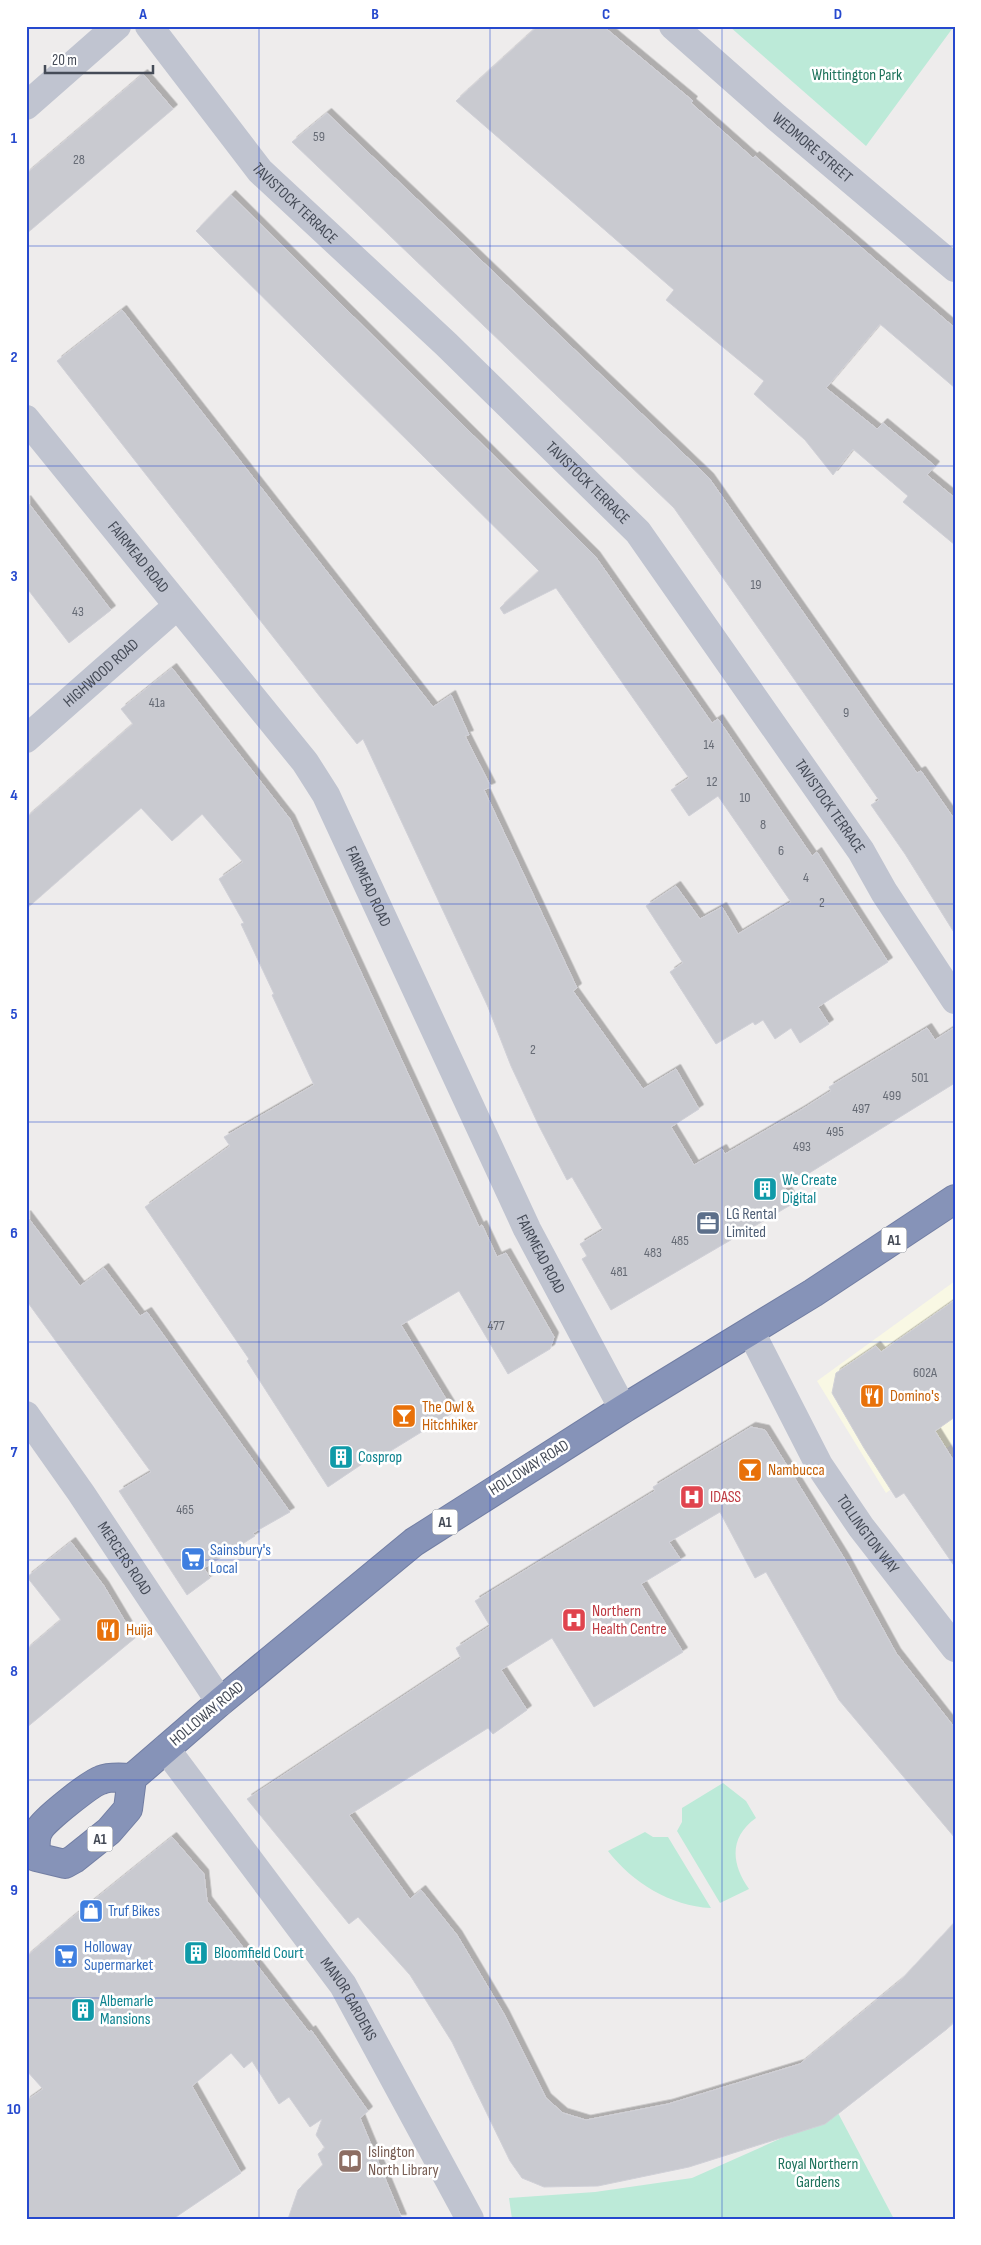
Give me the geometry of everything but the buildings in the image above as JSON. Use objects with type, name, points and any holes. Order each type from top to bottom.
[{"type":"highway","name":"HOLLOWAY ROAD","points":[[132,1778],[220,1702],[414,1542],[623,1409],[813,1294],[955,1200]]},
{"type":"highway","name":"A1","points":[[112,1778],[132,1778],[128,1809],[109,1831],[65,1864],[31,1861],[36,1836],[43,1824],[97,1781],[112,1778]]},
{"type":"street","points":[[26,106],[117,26]]},
{"type":"street","name":"TAVISTOCK TERRACE","points":[[148,26],[260,171],[446,344],[638,532],[861,851],[884,892],[955,1000]]},
{"type":"street","name":"WEDMORE STREET","points":[[673,26],[776,117],[955,268]]},
{"type":"street","name":"FAIRMEAD ROAD","points":[[26,419],[305,762],[326,795],[527,1229],[623,1409]]},
{"type":"street","name":"HIGHWOOD ROAD","points":[[26,739],[177,606]]},
{"type":"street","name":"TOLLINGTON WAY","points":[[750,1332],[819,1465],[861,1527],[955,1648]]},
{"type":"street","name":"MERCERS ROAD","points":[[26,1415],[81,1493],[220,1702]]},
{"type":"street","name":"MANOR GARDENS","points":[[166,1749],[343,1985],[470,2219]]},
{"type":"shaded area","points":[[955,1281],[955,1442],[886,1493],[817,1381]]},
{"type":"green space","name":"Whittington Park","points":[[729,26],[950,26],[952,29],[866,146]]},
{"type":"green space","points":[[723,1783],[746,1801],[756,1818],[747,1825],[741,1834],[737,1842],[736,1851],[736,1861],[739,1870],[749,1889],[720,1903],[677,1831],[682,1822],[682,1808]]},
{"type":"green space","points":[[645,1832],[653,1837],[668,1837],[711,1908],[681,1903],[654,1891],[629,1873],[608,1851]]},
{"type":"green space","name":"Royal Northern Gardens","points":[[838,2113],[894,2219],[512,2219],[509,2198],[595,2192],[692,2178]]},
{"type":"place","name":"We Create Digital","points":[[765,1189]]},
{"type":"place","name":"LG Rental Limited","points":[[708,1223]]},
{"type":"place","name":"Domino's","points":[[872,1396]]},
{"type":"place","name":"The Owl & Hitchhiker","points":[[404,1416]]},
{"type":"place","name":"Cosprop","points":[[341,1457]]},
{"type":"place","name":"Nambucca","points":[[750,1470]]},
{"type":"place","name":"IDASS","points":[[692,1497]]},
{"type":"place","name":"Sainsbury's Local","points":[[193,1559]]},
{"type":"place","name":"Northern Health Centre","points":[[574,1620]]},
{"type":"place","name":"Huija","points":[[108,1630]]},
{"type":"place","name":"Truf Bikes","points":[[91,1911]]},
{"type":"place","name":"Bloomfield Court","points":[[196,1953]]},
{"type":"place","name":"Holloway Supermarket","points":[[66,1956]]},
{"type":"place","name":"Albemarle Mansions","points":[[83,2010]]},
{"type":"place","name":"Islington North Library","points":[[350,2161]]}]
